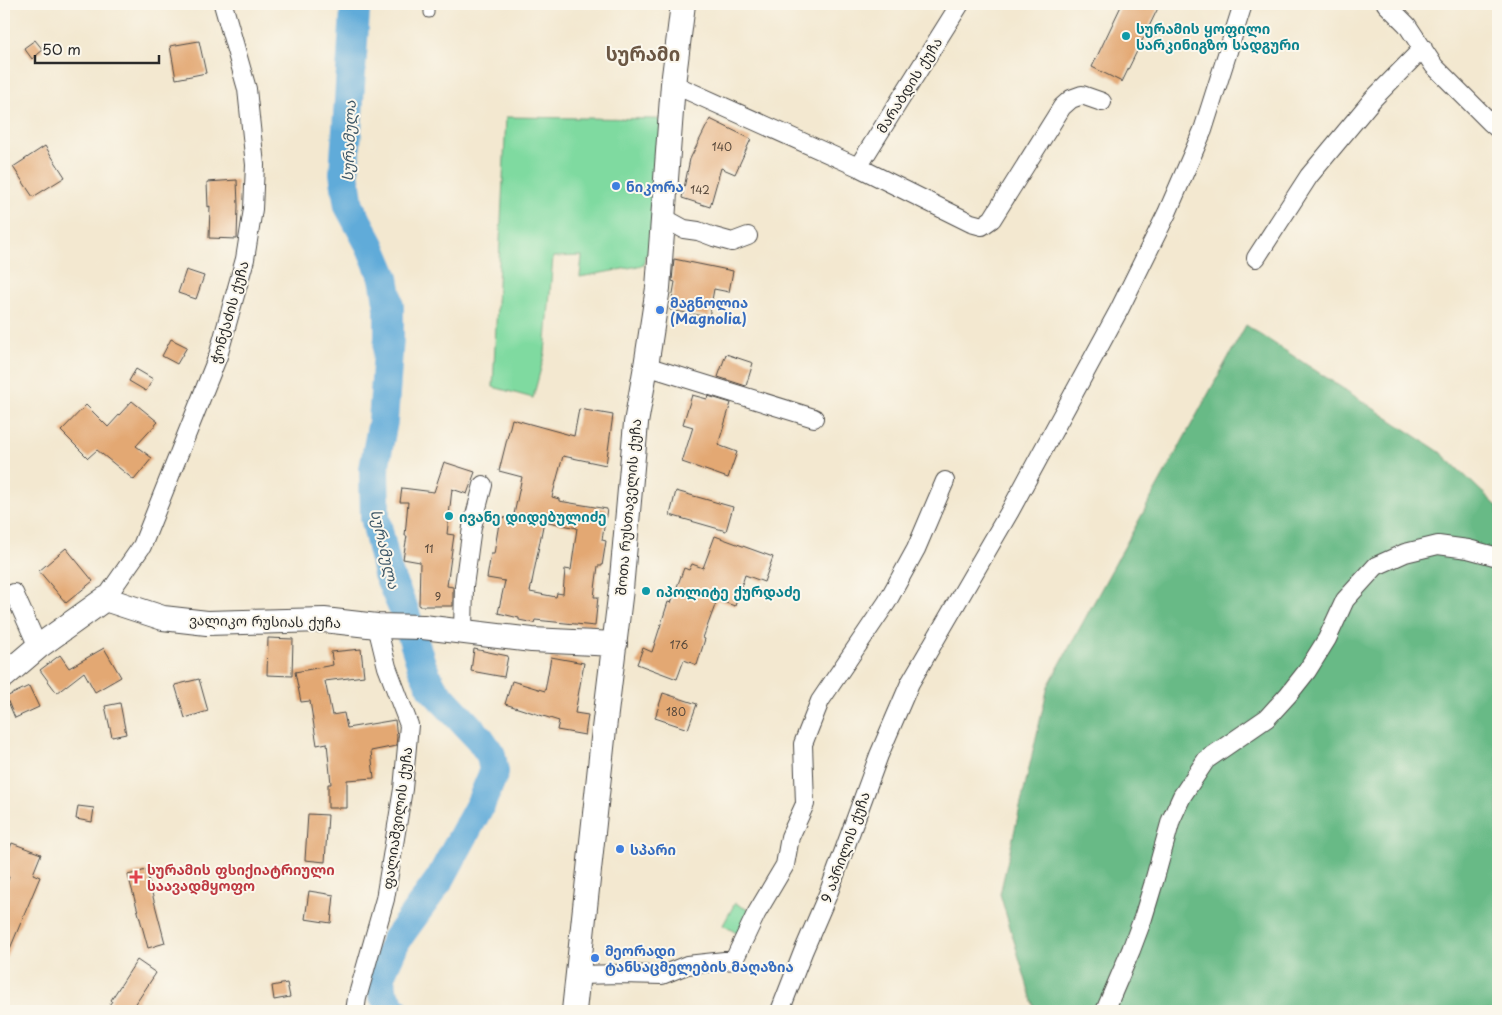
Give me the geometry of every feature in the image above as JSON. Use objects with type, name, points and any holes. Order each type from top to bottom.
[{"type":"street","name":"ჭონქაძის ქუჩა","points":[[105,599],[142,546],[218,356],[245,260],[253,209],[255,165],[246,89],[222,4]]},
{"type":"street","name":"შოთა რუსთაველის ქუჩა","points":[[574,1011],[615,644],[636,423],[658,288],[673,84],[683,4]]},
{"type":"street","name":"მარაბდის ქუჩა","points":[[858,167],[960,4]]},
{"type":"street","name":"9 აპრილის ქუჩა","points":[[780,1011],[828,894],[879,755],[910,683],[1010,511],[1114,319],[1167,213],[1203,130],[1243,4]]},
{"type":"street","points":[[1386,4],[1407,25],[1434,66],[1495,120]]},
{"type":"street","points":[[1256,258],[1309,176],[1373,99],[1423,48]]},
{"type":"street","points":[[673,84],[858,167],[971,224],[982,226],[992,220],[1062,107],[1071,99],[1082,94],[1102,102]]},
{"type":"street","points":[[664,218],[684,229],[698,231],[732,242],[748,236]]},
{"type":"street","points":[[646,366],[814,418]]},
{"type":"street","points":[[579,975],[662,975],[687,965],[734,960],[756,914],[785,865],[790,837],[805,804],[803,744],[820,701],[887,602],[916,549],[945,481]]},
{"type":"street","points":[[463,631],[464,586],[472,526],[483,485]]},
{"type":"street","points":[[1105,1011],[1143,918],[1171,820],[1182,796],[1206,760],[1267,718],[1288,695],[1307,671],[1328,639],[1345,600],[1376,566],[1405,553],[1438,545],[1468,549],[1498,558]]},
{"type":"street","points":[[4,598],[14,594],[38,647]]},
{"type":"street","name":"ვალიკო რუსიას ქუჩა","points":[[105,599],[163,618],[207,623],[324,620],[381,626],[423,627],[532,640],[615,644]]},
{"type":"street","points":[[4,676],[38,647],[105,599]]},
{"type":"street","name":"ფალიაშვილის ქუჩა","points":[[355,1011],[385,899],[403,789],[409,725],[387,667],[381,626]]},
{"type":"green space","points":[[506,117],[658,119],[667,134],[661,255],[645,255],[644,265],[580,277],[582,256],[553,257],[545,353],[533,398],[493,387]]},
{"type":"green space","points":[[1246,325],[1440,452],[1498,507],[1498,1011],[1035,1011],[1000,894],[1048,686]]},
{"type":"green space","points":[[735,903],[752,912],[740,935],[723,925]]},
{"type":"building","name":"სურამის ყოფილი სარკინიგზო სადგური","points":[[1122,4],[1160,4],[1122,82],[1092,67]]},
{"type":"building","points":[[35,40],[43,50],[32,59],[24,48]]},
{"type":"building","points":[[199,41],[206,73],[176,79],[170,46]]},
{"type":"building","points":[[710,119],[751,139],[735,174],[721,168],[710,207],[682,198],[690,159]]},
{"type":"building","points":[[45,146],[65,177],[33,197],[13,167]]},
{"type":"building","points":[[237,180],[237,239],[209,238],[210,206],[208,207],[207,182]]},
{"type":"building","points":[[674,259],[733,271],[729,292],[714,289],[709,317],[670,310],[675,282],[672,281]]},
{"type":"building","points":[[186,270],[204,276],[196,299],[178,293]]},
{"type":"building","points":[[171,339],[187,347],[177,364],[162,356]]},
{"type":"building","points":[[726,354],[753,363],[746,386],[718,377]]},
{"type":"building","points":[[136,369],[153,379],[146,391],[129,381]]},
{"type":"building","points":[[692,395],[707,399],[708,396],[731,403],[718,445],[737,452],[728,478],[682,462],[693,427],[683,424]]},
{"type":"building","points":[[132,401],[158,422],[136,446],[152,458],[134,480],[97,450],[88,458],[61,431],[86,405],[108,427]]},
{"type":"building","points":[[579,409],[613,415],[606,465],[563,456],[552,497],[559,499],[559,501],[607,509],[602,540],[606,541],[602,566],[598,566],[594,597],[598,597],[595,626],[535,620],[534,623],[498,613],[505,581],[487,578],[491,554],[494,554],[500,517],[513,519],[522,477],[499,471],[512,419],[574,436]],"holes":[[[544,521],[577,528],[571,570],[565,569],[563,594],[557,593],[556,597],[530,592]]]},
{"type":"building","points":[[444,462],[475,472],[467,494],[452,489],[447,534],[454,535],[447,586],[453,587],[453,606],[419,606],[420,562],[403,559],[407,536],[405,536],[408,502],[400,502],[402,488],[434,492]]},
{"type":"building","points":[[676,491],[733,507],[726,531],[670,515]]},
{"type":"building","points":[[715,536],[773,557],[764,582],[745,575],[735,606],[717,600],[703,638],[705,639],[697,665],[684,660],[677,679],[637,664],[643,648],[652,652],[668,602],[671,603],[684,568],[689,570],[692,564],[703,568]]},
{"type":"building","points":[[66,548],[93,581],[66,603],[39,571]]},
{"type":"building","points":[[268,638],[293,639],[292,676],[267,675]]},
{"type":"building","points":[[104,648],[121,677],[95,692],[84,672],[57,693],[40,670],[60,655],[69,668]]},
{"type":"building","points":[[361,649],[364,676],[325,681],[332,715],[344,713],[347,728],[395,720],[396,746],[371,751],[374,778],[347,780],[347,808],[328,808],[328,784],[331,784],[327,743],[317,745],[310,701],[301,702],[295,672],[333,665],[331,652]]},
{"type":"building","points":[[474,649],[508,656],[504,677],[471,671]]},
{"type":"building","points":[[551,657],[584,663],[575,713],[588,715],[585,735],[557,730],[559,721],[505,704],[512,681],[545,691]]},
{"type":"building","points":[[199,679],[208,711],[185,718],[175,685]]},
{"type":"building","points":[[29,686],[39,707],[15,718],[6,697]]},
{"type":"building","points":[[663,693],[697,704],[688,729],[655,718]]},
{"type":"building","points":[[120,703],[126,734],[112,737],[105,706]]},
{"type":"building","points":[[78,806],[94,808],[92,822],[76,819]]},
{"type":"building","points":[[308,814],[328,815],[325,862],[305,860]]},
{"type":"building","points":[[12,843],[41,854],[33,874],[40,877],[4,963],[4,891],[9,877],[4,875],[4,863]]},
{"type":"building","points":[[146,870],[165,943],[148,948],[128,875]]},
{"type":"building","points":[[309,891],[334,895],[331,923],[305,919]]},
{"type":"building","points":[[137,960],[156,973],[131,1011],[105,1011],[111,1000]]},
{"type":"building","points":[[287,983],[290,997],[274,1000],[272,986]]},
{"type":"waterway","name":"სურამულა","points":[[357,4],[344,173],[349,206],[370,245],[384,278],[389,307],[389,337],[383,421],[374,469],[375,517],[388,574],[404,610],[422,667],[433,689],[480,739],[491,755],[494,772],[481,803],[440,879],[396,940],[380,976],[383,995],[395,1011]]},
{"type":"place","name":"სურამის ყოფილი სარკინიგზო სადგური","points":[[1126,36]]},
{"type":"place","name":"ნიკორა","points":[[616,186]]},
{"type":"place","name":"მაგნოლია (Magnolia)","points":[[660,310]]},
{"type":"place","name":"ივანე დიდებულიძე","points":[[449,516]]},
{"type":"place","name":"იპოლიტე ქურდაძე","points":[[646,591]]},
{"type":"place","name":"სპარი","points":[[620,849]]},
{"type":"place","name":"სურამის ფსიქიატრიული საავადმყოფო","points":[[136,877]]},
{"type":"place","name":"მეორადი ტანსაცმელების მაღაზია","points":[[595,958]]},
{"type":"district","name":"სურამი","points":[[643,53]]}]
